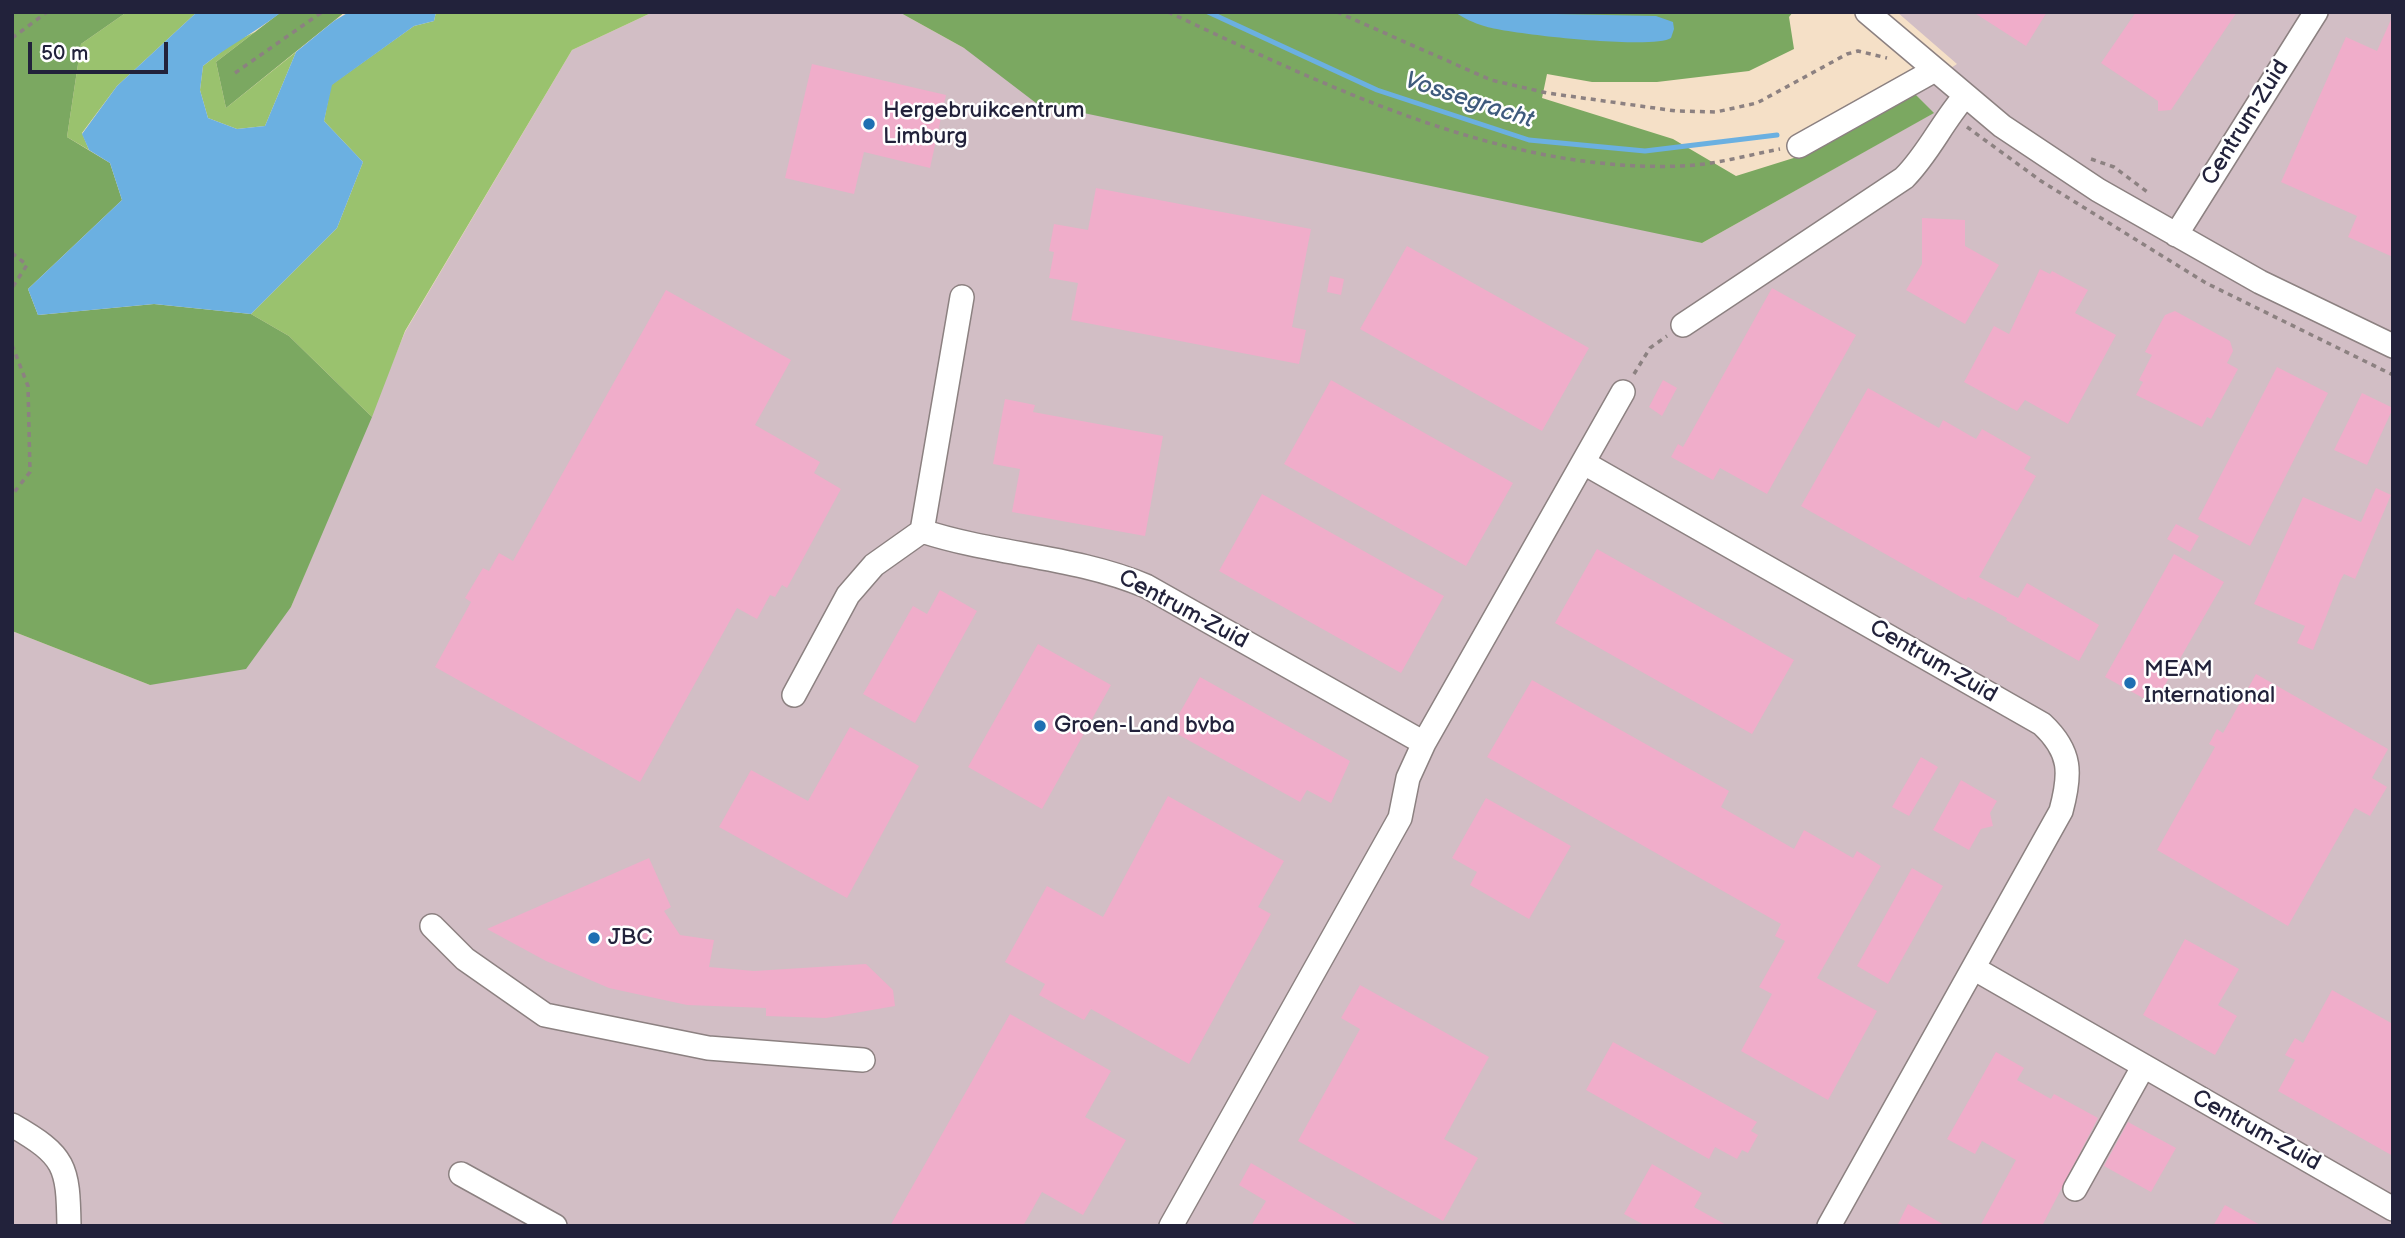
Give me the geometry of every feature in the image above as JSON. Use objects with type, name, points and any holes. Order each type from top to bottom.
[{"type":"street","points":[[1867,12],[2002,126],[2098,190],[2298,302],[2393,346]]},
{"type":"street","name":"Centrum-Zuid","points":[[2176,235],[2316,12]]},
{"type":"street","points":[[1799,146],[1934,71]]},
{"type":"street","points":[[1683,325],[1904,178],[1928,151],[1951,113],[1965,96]]},
{"type":"street","points":[[794,695],[848,596],[874,565],[922,531],[962,297]]},
{"type":"street","points":[[1171,1226],[1400,818],[1408,778],[1424,743],[1623,392]]},
{"type":"street","name":"Centrum-Zuid","points":[[1584,463],[2042,724],[2056,737],[2069,773],[2061,811],[1829,1226]]},
{"type":"street","name":"Centrum-Zuid","points":[[922,531],[961,544],[1114,572],[1146,586],[1424,743]]},
{"type":"street","points":[[432,926],[465,959],[545,1015],[708,1048],[863,1060]]},
{"type":"street","name":"Centrum-Zuid","points":[[1975,969],[2393,1209]]},
{"type":"street","points":[[2074,1189],[2143,1067]]},
{"type":"street","points":[[12,1125],[55,1155],[68,1180],[69,1226]]},
{"type":"street","points":[[461,1174],[555,1226]]},
{"type":"path","points":[[12,38],[47,12]]},
{"type":"path","points":[[235,73],[322,12]]},
{"type":"path","points":[[1168,12],[1325,85],[1456,132],[1579,161],[1682,167],[1799,146]]},
{"type":"path","points":[[1337,12],[1491,80],[1547,93],[1676,111],[1716,112],[1757,103],[1778,94],[1834,60],[1858,51],[1869,53]]},
{"type":"path","points":[[2086,210],[2206,283],[2393,375]]},
{"type":"path","points":[[12,253],[27,265],[12,289]]},
{"type":"path","points":[[1623,392],[1650,348],[1683,325]]},
{"type":"path","points":[[12,345],[28,386],[30,472],[12,495]]},
{"type":"shaded area","points":[[653,12],[899,12],[964,48],[1702,243],[1933,113],[1913,92],[1957,64],[1897,12],[2393,12],[2393,1226],[12,1226],[12,631],[150,685],[291,607],[405,332],[572,50]]},
{"type":"green space","points":[[12,12],[127,12],[81,44],[67,137],[110,163],[122,200],[28,289],[38,315],[154,304],[251,314],[289,336],[372,417],[291,607],[246,669],[150,685],[12,631]]},
{"type":"green space","points":[[127,12],[197,12],[117,86],[82,133],[89,150],[67,137],[81,44]]},
{"type":"green space","points":[[281,12],[345,12],[226,108],[216,62]]},
{"type":"green space","points":[[436,12],[653,12],[572,50],[405,331],[372,417],[289,336],[251,314],[337,228],[363,162],[324,121],[331,85],[414,26],[434,21]]},
{"type":"green space","points":[[899,12],[1793,12],[1789,17],[1794,49],[1749,71],[1657,82],[1592,82],[1547,74],[1542,98],[1673,139],[1736,176],[1800,156],[1913,92],[1934,113],[1702,243],[1036,103],[964,48]]},
{"type":"green space","points":[[255,32],[216,62],[226,108],[296,52],[265,126],[237,129],[208,118],[200,90],[203,66],[234,42]]},
{"type":"water","points":[[197,12],[279,14],[203,66],[200,90],[208,118],[237,129],[265,126],[296,52],[349,12],[436,12],[434,21],[414,26],[332,85],[324,121],[363,162],[337,228],[251,314],[154,304],[38,315],[28,289],[122,200],[110,163],[89,150],[82,134],[117,86]]},
{"type":"water","points":[[1455,12],[1656,16],[1673,22],[1674,29],[1671,38],[1659,41],[1580,40],[1484,26]]},
{"type":"building","points":[[1973,12],[2047,12],[2026,46]]},
{"type":"building","points":[[2136,12],[2237,12],[2171,110],[2158,111],[2158,101],[2101,63]]},
{"type":"building","points":[[2393,15],[2393,257],[2348,237],[2357,216],[2281,182],[2346,37],[2377,51]]},
{"type":"building","name":"Hergebruikcentrum Limburg","points":[[812,64],[946,95],[930,168],[864,152],[854,194],[785,178]]},
{"type":"building","points":[[1096,188],[1311,229],[1292,327],[1306,330],[1299,364],[1071,320],[1078,283],[1049,278],[1054,252],[1049,251],[1054,224],[1088,230]]},
{"type":"building","points":[[1922,218],[1965,220],[1965,246],[1999,265],[1965,324],[1906,290],[1922,264]]},
{"type":"building","points":[[1407,246],[1589,348],[1542,431],[1360,329]]},
{"type":"building","points":[[2040,269],[2050,274],[2052,271],[2088,290],[2075,313],[2116,335],[2068,424],[2025,400],[2017,411],[1964,382],[1994,326],[2009,334]]},
{"type":"building","points":[[1330,276],[1344,279],[1341,295],[1327,292]]},
{"type":"building","points":[[1772,288],[1856,335],[1767,494],[1720,468],[1713,480],[1671,457],[1678,444],[1683,447]]},
{"type":"building","points":[[666,290],[791,360],[755,425],[820,462],[814,473],[841,489],[787,588],[782,585],[775,597],[770,595],[757,619],[737,608],[640,782],[435,667],[471,602],[465,598],[483,568],[489,571],[499,553],[513,561]]},
{"type":"building","points":[[2175,311],[2230,341],[2233,351],[2227,363],[2238,369],[2211,419],[2207,417],[2202,427],[2136,395],[2143,382],[2139,380],[2152,355],[2145,352],[2165,315]]},
{"type":"building","points":[[2277,367],[2328,393],[2250,546],[2198,519]]},
{"type":"building","points":[[1331,380],[1513,483],[1466,566],[1284,464]]},
{"type":"building","points":[[1663,380],[1677,388],[1662,416],[1649,407]]},
{"type":"building","points":[[1868,388],[1939,428],[1943,420],[1976,439],[1982,429],[2031,457],[2024,469],[2036,476],[1979,577],[2018,598],[2027,583],[2099,625],[2079,661],[2006,620],[2007,618],[1968,597],[1966,600],[1801,506]]},
{"type":"building","points":[[2362,393],[2393,408],[2367,465],[2334,450]]},
{"type":"building","points":[[1005,399],[1035,405],[1033,412],[1163,436],[1145,536],[1012,512],[1020,469],[993,464]]},
{"type":"building","points":[[2376,488],[2391,495],[2355,579],[2344,574],[2313,650],[2297,643],[2305,626],[2254,604],[2303,497],[2361,522]]},
{"type":"building","points":[[1262,494],[1444,596],[1401,673],[1219,571]]},
{"type":"building","points":[[2176,524],[2199,536],[2190,552],[2167,539]]},
{"type":"building","points":[[1597,549],[1794,660],[1752,734],[1555,623]]},
{"type":"building","points":[[2174,554],[2224,582],[2154,704],[2105,677]]},
{"type":"building","points":[[940,590],[977,611],[915,723],[863,694],[913,606],[927,614]]},
{"type":"building","name":"Groen-Land bvba","points":[[1038,644],[1111,685],[1042,809],[968,767]]},
{"type":"building","points":[[2256,674],[2388,749],[2372,778],[2387,787],[2370,816],[2355,808],[2288,926],[2157,850],[2215,747],[2209,744],[2217,729],[2223,733]]},
{"type":"building","points":[[1200,677],[1350,761],[1331,803],[1307,790],[1300,802],[1170,730]]},
{"type":"building","points":[[1532,680],[1729,791],[1721,807],[1794,849],[1804,830],[1853,858],[1857,851],[1881,866],[1817,978],[1877,1011],[1828,1100],[1741,1051],[1772,994],[1759,987],[1785,941],[1775,936],[1781,924],[1487,757]]},
{"type":"building","points":[[850,727],[919,766],[847,898],[719,827],[751,770],[808,801]]},
{"type":"building","points":[[1921,757],[1938,767],[1909,816],[1892,807]]},
{"type":"building","points":[[1961,780],[1997,801],[1990,813],[1993,826],[1981,829],[1969,850],[1933,830]]},
{"type":"building","points":[[1168,796],[1284,861],[1258,907],[1271,914],[1189,1064],[1091,1009],[1084,1020],[1039,995],[1045,984],[1005,962],[1047,886],[1103,917]]},
{"type":"building","points":[[1486,798],[1571,846],[1529,919],[1470,885],[1477,872],[1452,858]]},
{"type":"building","name":"JBC","points":[[649,858],[671,907],[664,911],[680,935],[714,940],[709,967],[754,971],[866,964],[893,990],[895,1006],[826,1018],[766,1016],[766,1008],[687,1005],[609,988],[546,961],[487,929]]},
{"type":"building","points":[[1912,868],[1943,886],[1888,984],[1857,966]]},
{"type":"building","points":[[2185,939],[2239,969],[2218,1005],[2237,1016],[2215,1055],[2143,1015]]},
{"type":"building","points":[[1360,985],[1489,1057],[1444,1139],[1478,1158],[1443,1221],[1298,1141],[1360,1029],[1341,1018]]},
{"type":"building","points":[[2332,990],[2393,1024],[2393,1156],[2278,1091],[2295,1060],[2285,1055],[2295,1038],[2303,1043]]},
{"type":"building","points":[[1010,1014],[1111,1071],[1085,1117],[1126,1140],[1083,1215],[1042,1192],[1023,1226],[890,1226]]},
{"type":"building","points":[[1613,1042],[1757,1122],[1751,1131],[1758,1135],[1748,1153],[1742,1150],[1737,1159],[1715,1147],[1709,1159],[1586,1090]]},
{"type":"building","points":[[1996,1052],[2024,1068],[2017,1080],[2051,1099],[2054,1094],[2098,1118],[2042,1226],[1980,1226],[2016,1160],[1982,1141],[1975,1154],[1947,1139]]},
{"type":"building","points":[[2128,1122],[2176,1148],[2151,1192],[2104,1166]]},
{"type":"building","points":[[1251,1163],[1360,1226],[1251,1226],[1266,1201],[1239,1185]]},
{"type":"building","points":[[1652,1164],[1702,1193],[1694,1207],[1728,1226],[1646,1226],[1624,1214]]},
{"type":"building","points":[[1908,1204],[1946,1226],[1897,1226]]},
{"type":"building","points":[[2225,1205],[2262,1226],[2213,1226]]},
{"type":"waterway","name":"Vossegracht","points":[[1208,12],[1377,90],[1529,140],[1645,151],[1777,135]]},
{"type":"place","name":"Hergebruikcentrum Limburg","points":[[869,124]]},
{"type":"place","name":"MEAM International","points":[[2130,683]]},
{"type":"place","name":"Groen-Land bvba","points":[[1040,726]]},
{"type":"place","name":"JBC","points":[[594,938]]}]
